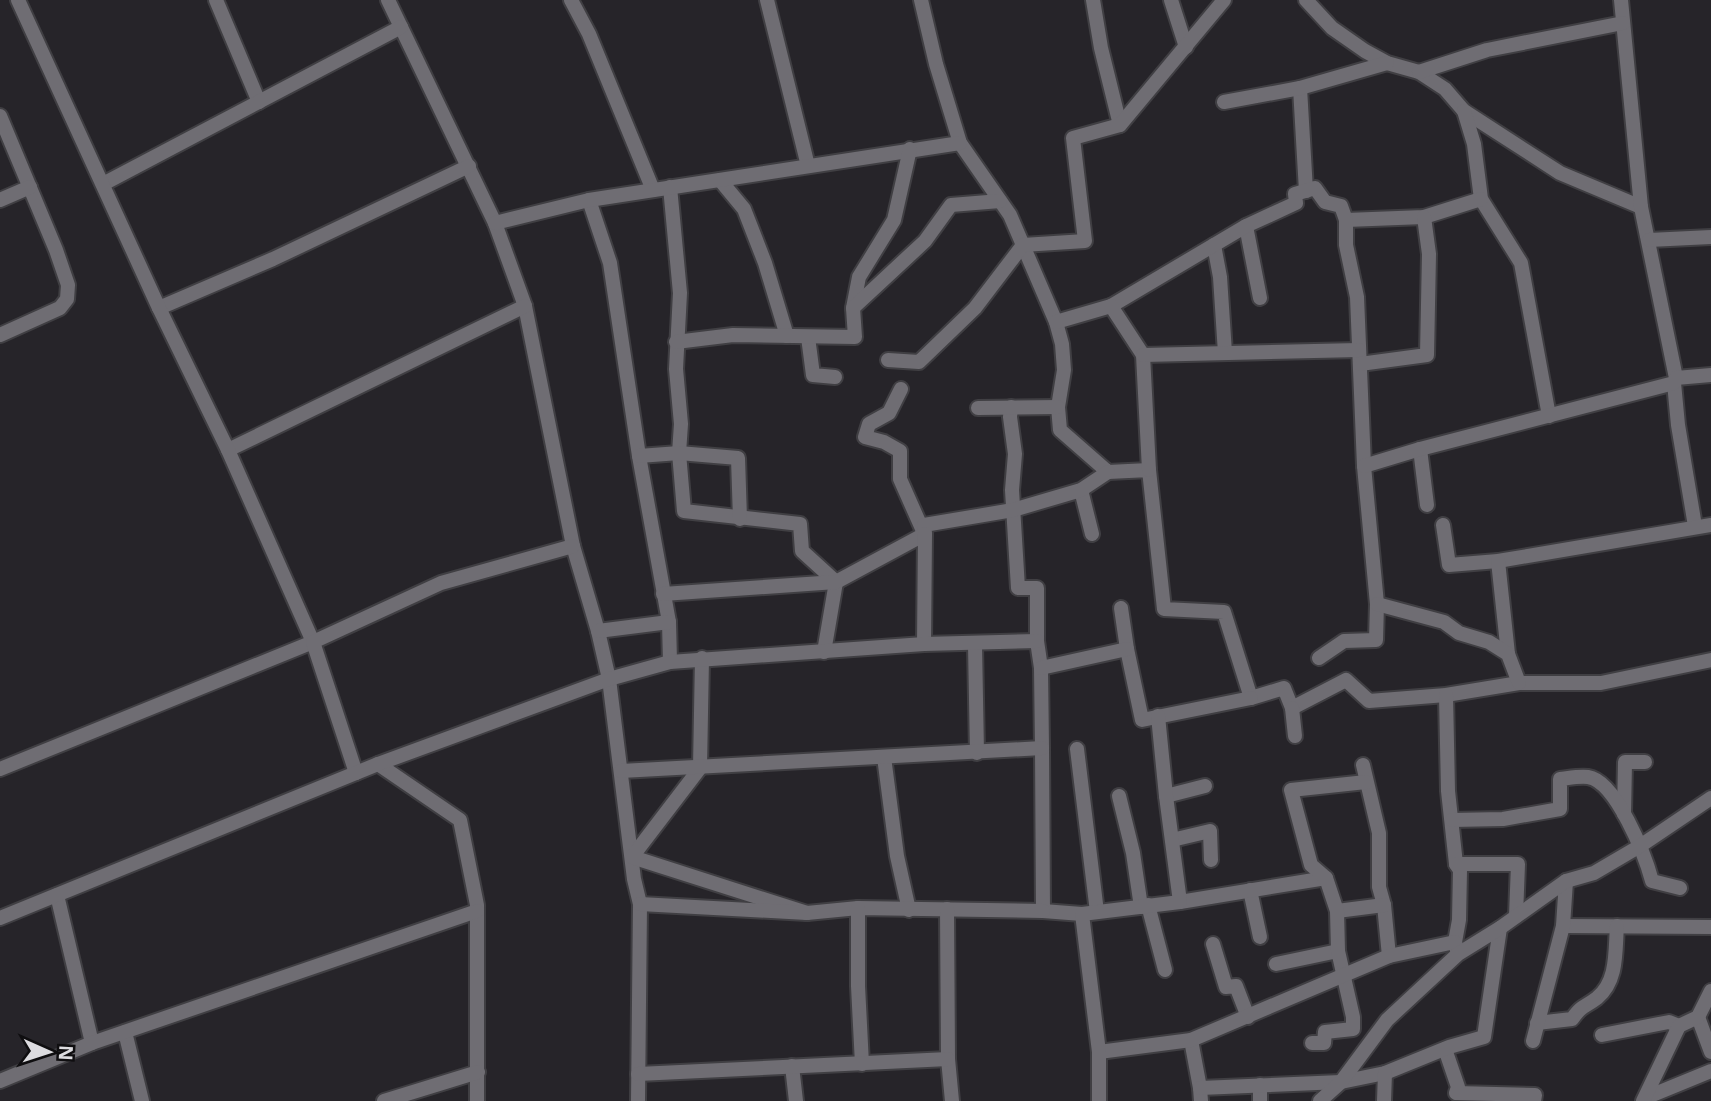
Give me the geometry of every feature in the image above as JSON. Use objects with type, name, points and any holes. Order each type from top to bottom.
[{"type":"street","points":[[18,0],[159,308],[228,450],[313,642],[356,773]]},
{"type":"street","points":[[216,0],[259,102]]},
{"type":"street","points":[[388,0],[495,223],[525,306],[573,545],[609,679],[617,779],[640,904],[638,1101]]},
{"type":"street","points":[[571,0],[589,34],[653,190]]},
{"type":"street","points":[[767,0],[808,166]]},
{"type":"street","points":[[921,0],[936,64],[960,143],[1010,215],[1056,323],[1065,370],[1058,407],[1060,430],[1108,472]]},
{"type":"street","points":[[1093,0],[1101,48],[1120,125]]},
{"type":"street","points":[[1171,0],[1186,47]]},
{"type":"street","points":[[888,360],[919,362],[975,308],[1023,245],[1085,241],[1073,138],[1120,125],[1224,0]]},
{"type":"street","points":[[1306,0],[1332,28],[1387,63],[1419,72],[1445,89],[1464,111],[1560,173],[1641,207]]},
{"type":"street","points":[[1621,0],[1641,207],[1675,381],[1678,425],[1695,526]]},
{"type":"street","points":[[1419,72],[1487,50],[1623,23]]},
{"type":"street","points":[[103,184],[401,27]]},
{"type":"street","points":[[1224,102],[1300,88],[1387,63]]},
{"type":"street","points":[[1300,88],[1306,191]]},
{"type":"street","points":[[1464,111],[1474,144],[1481,199],[1521,263],[1549,416]]},
{"type":"street","points":[[0,116],[68,285],[68,299],[60,308],[0,335]]},
{"type":"street","points":[[495,223],[589,200],[960,143]]},
{"type":"street","points":[[677,342],[733,335],[855,337],[853,308],[859,277],[894,219],[910,149]]},
{"type":"street","points":[[159,308],[273,259],[469,166]]},
{"type":"street","points":[[720,180],[744,209],[765,263],[787,336]]},
{"type":"street","points":[[0,200],[30,187]]},
{"type":"street","points":[[670,187],[680,293],[677,397],[681,424],[678,453],[684,511],[800,524],[802,551],[836,582]]},
{"type":"street","points":[[1056,323],[1111,306],[1246,226],[1296,203],[1295,194],[1315,188],[1325,202],[1341,206],[1346,220],[1346,245],[1357,297],[1364,466],[1377,604],[1376,640],[1344,641],[1319,659]]},
{"type":"street","points":[[1346,220],[1424,217],[1481,199]]},
{"type":"street","points":[[589,200],[610,264],[639,456],[669,622],[670,662]]},
{"type":"street","points":[[853,308],[925,241],[951,205],[1000,201]]},
{"type":"street","points":[[1143,355],[1427,355],[1429,254],[1424,217]]},
{"type":"street","points":[[1246,226],[1260,298]]},
{"type":"street","points":[[1649,240],[1711,237]]},
{"type":"street","points":[[1214,246],[1220,277],[1225,353]]},
{"type":"street","points":[[228,450],[525,306]]},
{"type":"street","points":[[1111,306],[1143,355],[1149,470],[1164,609],[1224,612],[1251,698]]},
{"type":"street","points":[[808,337],[813,375],[835,377]]},
{"type":"street","points":[[1364,466],[1675,381],[1711,375]]},
{"type":"street","points":[[901,389],[888,413],[869,424],[865,437],[884,442],[900,451],[900,480],[924,532]]},
{"type":"street","points":[[1011,407],[1015,454],[1013,510],[1018,588],[1037,588],[1037,641],[1041,668],[1043,911]]},
{"type":"street","points":[[978,408],[1058,407]]},
{"type":"street","points":[[1420,449],[1427,505]]},
{"type":"street","points":[[639,456],[678,453],[738,458],[740,519]]},
{"type":"street","points":[[924,644],[924,525],[1013,510],[1081,490],[1108,472],[1149,470]]},
{"type":"street","points":[[1081,490],[1092,534]]},
{"type":"street","points":[[1443,525],[1449,565],[1498,561],[1711,525]]},
{"type":"street","points":[[663,594],[836,582],[924,532]]},
{"type":"street","points":[[0,769],[313,642],[441,583],[573,545]]},
{"type":"street","points":[[1498,561],[1508,654],[1519,683]]},
{"type":"street","points":[[824,652],[836,582]]},
{"type":"street","points":[[1377,604],[1444,622],[1459,633],[1489,642],[1508,654]]},
{"type":"street","points":[[1121,608],[1142,720],[1251,698],[1284,688],[1292,708],[1295,736]]},
{"type":"street","points":[[598,631],[669,622]]},
{"type":"street","points":[[1,917],[377,764],[609,679],[670,662],[924,644],[975,645],[1037,641]]},
{"type":"street","points":[[975,645],[976,753]]},
{"type":"street","points":[[1041,668],[1127,649]]},
{"type":"street","points":[[632,857],[700,768],[702,658]]},
{"type":"street","points":[[1292,708],[1346,680],[1369,701],[1446,695],[1519,683],[1601,683],[1711,660]]},
{"type":"street","points":[[1320,1101],[1341,1082],[1387,1020],[1457,948],[1460,870],[1456,864],[1448,791],[1446,695]]},
{"type":"street","points":[[1158,716],[1180,902]]},
{"type":"street","points":[[617,779],[700,768],[1042,748]]},
{"type":"street","points":[[1077,749],[1097,912]]},
{"type":"street","points":[[884,757],[897,856],[909,910]]},
{"type":"street","points":[[1624,815],[1625,762],[1645,762]]},
{"type":"street","points":[[377,764],[460,820],[477,911],[477,1101]]},
{"type":"street","points":[[1363,765],[1379,833],[1379,887],[1384,905],[1389,956]]},
{"type":"street","points":[[1452,820],[1503,820],[1560,809],[1560,779],[1590,777],[1607,789],[1620,804],[1640,846],[1652,881],[1680,888]]},
{"type":"street","points":[[1311,1043],[1324,1043],[1325,1032],[1353,1029],[1353,1017],[1338,951],[1336,911],[1326,878],[1311,865],[1291,790],[1366,782]]},
{"type":"street","points":[[1166,796],[1205,786]]},
{"type":"street","points":[[1119,796],[1145,906],[1165,970]]},
{"type":"street","points":[[1099,1052],[1191,1040],[1389,956],[1457,948],[1500,928],[1566,881],[1594,873],[1640,846],[1711,798]]},
{"type":"street","points":[[1172,840],[1210,831],[1211,860]]},
{"type":"street","points":[[632,857],[807,913]]},
{"type":"street","points":[[1456,864],[1518,864],[1516,916]]},
{"type":"street","points":[[640,904],[807,913],[858,908],[1082,914],[1180,902],[1326,878]]},
{"type":"street","points":[[1534,1041],[1563,926],[1566,881]]},
{"type":"street","points":[[1250,890],[1260,937]]},
{"type":"street","points":[[57,895],[92,1043]]},
{"type":"street","points":[[1336,911],[1384,905]]},
{"type":"street","points":[[858,908],[862,1064]]},
{"type":"street","points":[[947,909],[948,1059],[952,1101]]},
{"type":"street","points":[[0,1081],[92,1043],[477,911]]},
{"type":"street","points":[[1082,914],[1099,1052],[1099,1101]]},
{"type":"street","points":[[1563,926],[1711,928]]},
{"type":"street","points":[[1537,1023],[1572,1019],[1582,1006],[1596,999],[1610,984],[1614,971],[1617,926]]},
{"type":"street","points":[[1191,1040],[1201,1094],[1260,1085],[1341,1082],[1385,1073],[1484,1037],[1500,928]]},
{"type":"street","points":[[1213,944],[1226,987],[1236,986],[1248,1017]]},
{"type":"street","points":[[1276,964],[1338,951]]},
{"type":"street","points":[[1644,1100],[1679,1026],[1698,1017],[1711,991]]},
{"type":"street","points":[[1698,1017],[1711,1052]]},
{"type":"street","points":[[1602,1035],[1668,1022],[1679,1026]]},
{"type":"street","points":[[125,1032],[142,1101]]},
{"type":"street","points":[[1446,1049],[1458,1087],[1456,1097],[1535,1095],[1534,1101]]},
{"type":"street","points":[[638,1074],[948,1059]]},
{"type":"street","points":[[792,1066],[796,1101]]},
{"type":"street","points":[[1644,1100],[1711,1071]]},
{"type":"street","points":[[384,1101],[478,1072]]},
{"type":"street","points":[[1384,1101],[1385,1073]]},
{"type":"street","points":[[1260,1085],[1260,1101]]}]
